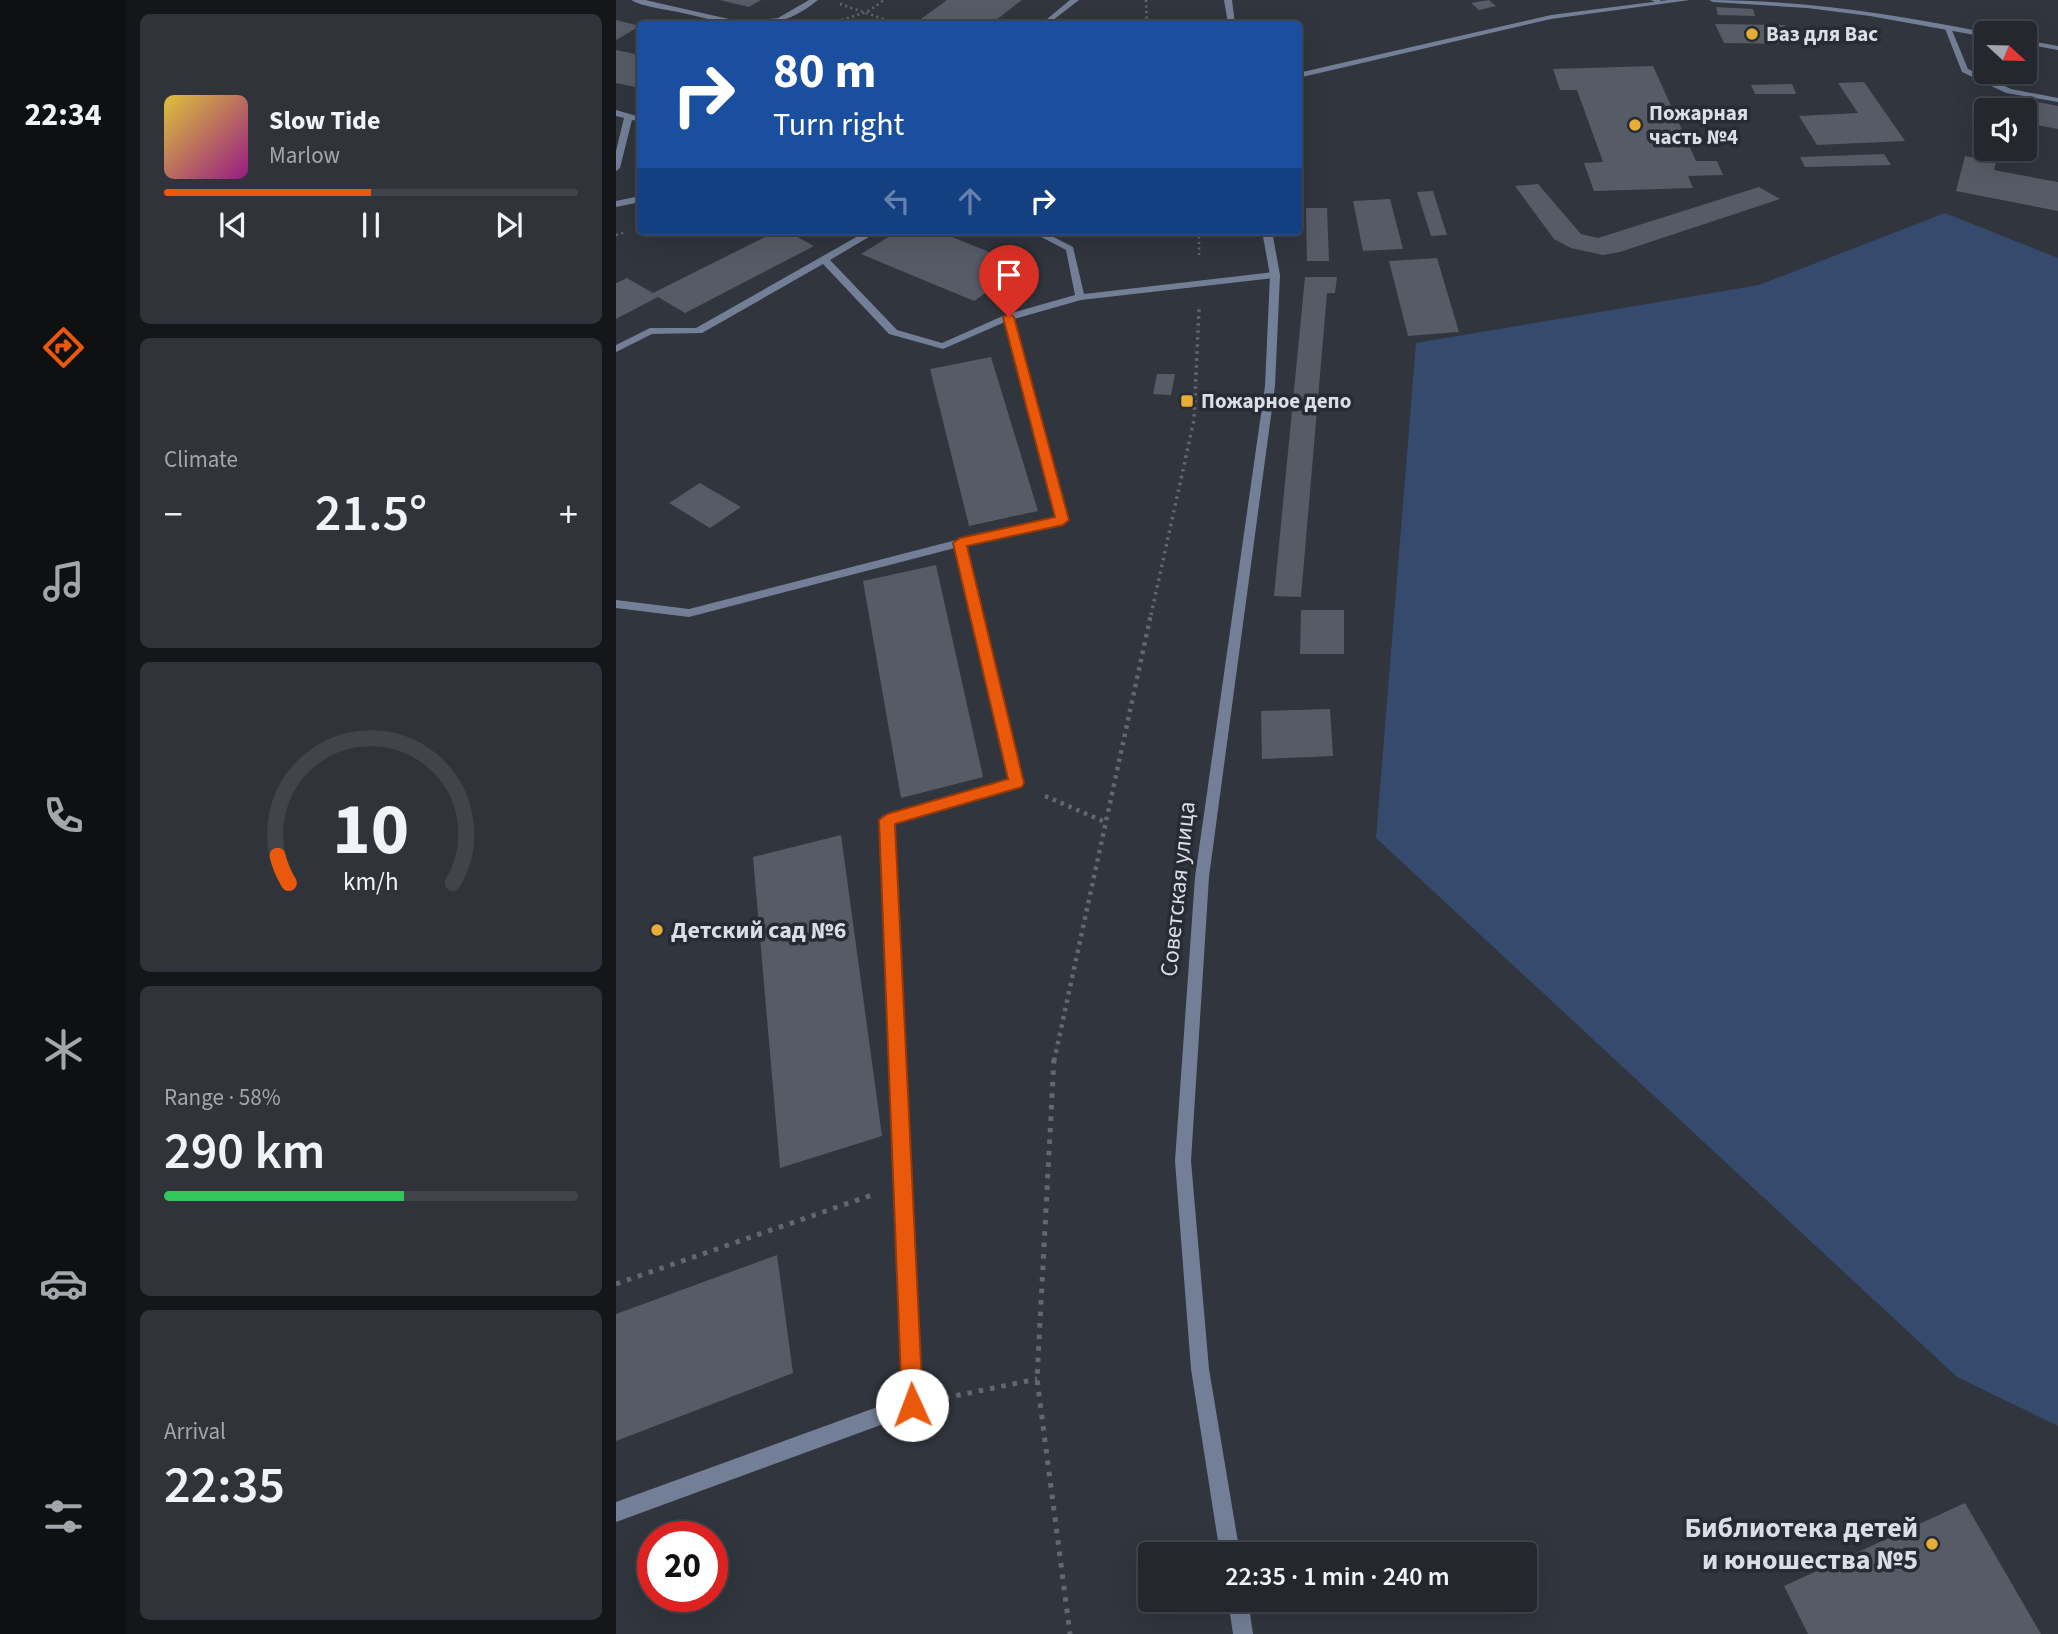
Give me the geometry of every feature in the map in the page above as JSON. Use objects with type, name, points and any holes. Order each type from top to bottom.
[{"type":"street","points":[[635,0],[729,21]]},
{"type":"street","points":[[770,21],[780,20],[814,0]]},
{"type":"street","points":[[1048,21],[1075,0]]},
{"type":"street","points":[[1227,0],[1231,21]]},
{"type":"street","points":[[1302,75],[1551,17],[1656,1],[1686,0]]},
{"type":"street","points":[[1713,0],[1807,6],[1974,33]]},
{"type":"street","points":[[1947,28],[1965,70],[2009,92],[2058,100]]},
{"type":"street","points":[[2037,44],[2058,48]]},
{"type":"street","points":[[616,113],[637,118]]},
{"type":"street","points":[[616,168],[629,116]]},
{"type":"street","points":[[616,204],[637,200]]},
{"type":"street","points":[[616,349],[650,331],[698,331],[867,235]]},
{"type":"street","points":[[1043,235],[1070,249],[1080,297]]},
{"type":"street","name":"Советская улица","points":[[1228,1542],[1200,1368],[1183,1161],[1202,877],[1270,386],[1275,275],[1268,235]]},
{"type":"street","points":[[824,260],[893,332],[943,346],[1009,317],[1080,297],[1275,275]]},
{"type":"street","points":[[616,604],[688,613],[960,543],[1063,520],[1009,317]]},
{"type":"street","points":[[616,1512],[912,1405],[887,820],[1017,783],[960,543]]},
{"type":"street","points":[[1240,1612],[1243,1634]]},
{"type":"path","points":[[829,0],[890,21]]},
{"type":"path","points":[[836,21],[867,12],[884,0]]},
{"type":"path","points":[[1146,0],[1147,21]]},
{"type":"path","points":[[1070,1634],[1037,1379],[1054,1054],[1194,420],[1200,283],[1199,235]]},
{"type":"path","points":[[1017,783],[1105,822]]},
{"type":"path","points":[[616,1284],[903,1184]]},
{"type":"path","points":[[912,1405],[1037,1379]]},
{"type":"shaded area","points":[[1945,213],[2058,258],[2058,1426],[1957,1377],[1376,838],[1416,343],[1759,285]]},
{"type":"building","points":[[720,0],[761,0],[749,7]]},
{"type":"building","points":[[947,0],[1022,0],[995,21],[918,21]]},
{"type":"building","points":[[1489,0],[1496,6],[1479,10],[1471,3]]},
{"type":"building","points":[[1716,7],[1753,9],[1755,16],[1718,15]]},
{"type":"building","points":[[616,20],[637,25],[637,28],[616,40]]},
{"type":"building","points":[[1715,24],[1785,25],[1795,44],[1724,43]]},
{"type":"building","points":[[616,50],[637,54],[637,87],[616,83]]},
{"type":"building","name":"Пожарная часть №4","points":[[1653,66],[1696,161],[1717,161],[1723,175],[1688,176],[1693,188],[1594,191],[1584,163],[1603,162],[1577,90],[1560,90],[1553,69]]},
{"type":"building","points":[[1864,82],[1905,141],[1817,145],[1799,116],[1858,113],[1838,83]]},
{"type":"building","points":[[1792,84],[1796,94],[1755,94],[1751,85]]},
{"type":"building","points":[[2037,102],[2058,106],[2058,129],[2037,125]]},
{"type":"building","points":[[1884,154],[1891,165],[1805,167],[1800,157]]},
{"type":"building","points":[[1965,156],[1974,158],[1974,161],[1996,162],[1994,170],[2058,182],[2058,211],[1956,191]]},
{"type":"building","points":[[1538,184],[1581,234],[1598,238],[1759,187],[1780,199],[1620,252],[1603,255],[1571,248],[1554,239],[1515,186]]},
{"type":"building","points":[[1433,191],[1447,235],[1431,236],[1417,192]]},
{"type":"building","points":[[1390,199],[1403,249],[1363,251],[1353,201]]},
{"type":"building","points":[[1306,208],[1327,208],[1329,261],[1307,261]]},
{"type":"building","points":[[769,235],[793,235],[814,246],[685,313],[658,297],[616,319],[616,283],[627,278],[653,293]]},
{"type":"building","points":[[892,235],[947,235],[1024,266],[974,301],[861,254]]},
{"type":"building","points":[[1437,258],[1459,332],[1408,336],[1389,261]]},
{"type":"building","points":[[1305,277],[1337,277],[1335,293],[1327,293],[1301,597],[1274,596]]},
{"type":"building","points":[[991,357],[1038,511],[969,526],[930,369]]},
{"type":"building","points":[[1157,374],[1175,374],[1171,395],[1153,394]]},
{"type":"building","points":[[700,483],[741,507],[710,528],[669,503]]},
{"type":"building","points":[[936,565],[983,777],[901,798],[863,581]]},
{"type":"building","points":[[1301,610],[1344,610],[1344,654],[1300,654]]},
{"type":"building","points":[[1330,709],[1333,756],[1262,759],[1261,711]]},
{"type":"building","points":[[841,835],[882,1136],[780,1168],[753,857]]},
{"type":"building","points":[[777,1255],[793,1373],[616,1441],[616,1314]]},
{"type":"building","name":"Библиотека детей и юношества №5","points":[[1965,1503],[2041,1634],[1808,1634],[1784,1586]]},
{"type":"place","name":"Ваз для Вас","points":[[1752,34]]},
{"type":"place","name":"Пожарная часть №4","points":[[1635,125]]},
{"type":"place","name":"Пожарное депо","points":[[1187,401]]},
{"type":"place","name":"Детский сад №6","points":[[657,930]]},
{"type":"place","name":"Библиотека детей и юношества №5","points":[[1932,1544]]},
{"type":"route","points":[[912,1405],[887,820],[1017,783],[960,543],[1063,520],[1009,317]]}]
